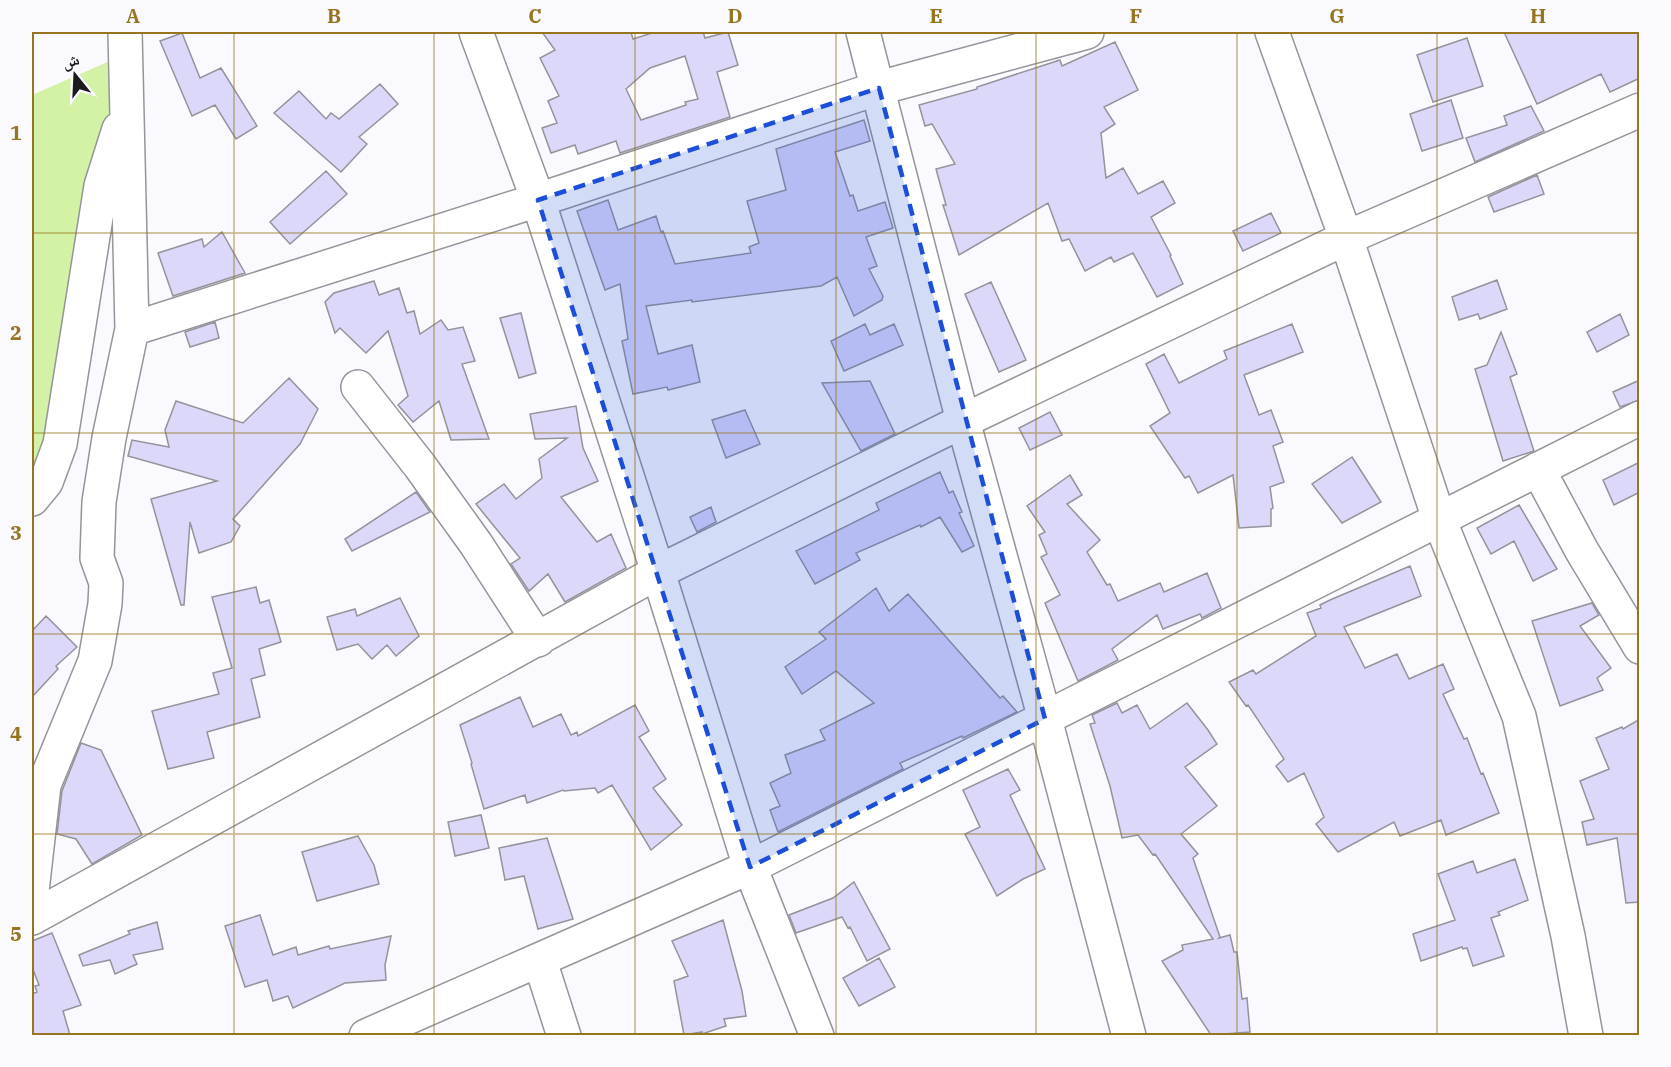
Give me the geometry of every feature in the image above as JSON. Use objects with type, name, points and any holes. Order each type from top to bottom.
[{"type":"street","points":[[32,891],[44,785],[95,661],[105,604],[106,583],[98,558],[99,502],[109,438],[132,329],[124,32]]},
{"type":"street","points":[[476,32],[538,200],[750,867],[817,1035]]},
{"type":"street","points":[[863,32],[963,421],[1129,1035]]},
{"type":"street","points":[[132,329],[538,200],[879,88],[1087,32]]},
{"type":"street","points":[[1272,32],[1346,238],[1439,519],[1519,716],[1568,936],[1586,1035]]},
{"type":"street","points":[[32,499],[46,482],[60,444],[101,186],[112,148],[127,110]]},
{"type":"street","points":[[32,918],[658,572],[963,421],[1346,238],[1640,110]]},
{"type":"street","points":[[358,387],[448,505],[538,640]]},
{"type":"street","points":[[366,1035],[540,961],[750,867],[1640,418]]},
{"type":"street","points":[[1538,470],[1582,551],[1640,647]]},
{"type":"street","points":[[540,961],[564,1035]]},
{"type":"highlighted area","points":[[879,88],[1045,719],[750,867],[538,200]]},
{"type":"green space","points":[[112,60],[118,106],[60,399],[32,480],[32,95]]},
{"type":"building","points":[[542,32],[631,32],[633,39],[655,32],[703,32],[705,38],[728,32],[738,65],[717,72],[730,117],[620,153],[616,141],[578,154],[575,145],[551,153],[542,128],[557,123],[548,101],[559,96],[540,58],[555,50]],"holes":[[[685,56],[698,99],[641,120],[626,89],[650,68]]]},
{"type":"building","points":[[1504,32],[1640,32],[1640,78],[1610,92],[1601,74],[1537,104]]},
{"type":"building","points":[[182,33],[200,78],[221,68],[257,126],[236,139],[215,105],[192,116],[160,41]]},
{"type":"building","points":[[1467,38],[1483,86],[1433,102],[1417,55]]},
{"type":"building","points":[[1115,42],[1138,90],[1104,107],[1115,124],[1101,133],[1106,178],[1123,168],[1138,194],[1163,181],[1175,203],[1151,217],[1183,284],[1157,297],[1133,253],[1114,262],[1111,257],[1085,271],[1069,239],[1062,241],[1048,203],[959,255],[943,205],[946,205],[936,169],[955,164],[932,124],[925,126],[919,105],[977,89],[977,87],[1060,60],[1062,66]]},
{"type":"building","points":[[380,84],[398,104],[359,137],[367,144],[341,172],[274,113],[299,91],[326,119],[331,113],[339,119]]},
{"type":"building","points":[[1451,100],[1463,138],[1422,151],[1410,114]]},
{"type":"building","points":[[1531,106],[1544,131],[1475,162],[1466,138],[1507,125],[1504,116]]},
{"type":"building","points":[[864,120],[870,141],[835,152],[850,196],[853,195],[858,211],[885,202],[893,228],[866,237],[877,266],[869,269],[883,296],[882,300],[854,316],[837,277],[821,286],[646,306],[658,354],[692,345],[700,382],[668,390],[667,387],[633,394],[622,341],[628,339],[620,284],[605,290],[577,211],[608,200],[618,230],[656,216],[675,264],[751,253],[749,247],[759,243],[747,201],[786,190],[776,149]]},
{"type":"building","points":[[326,171],[347,194],[290,244],[270,222]]},
{"type":"building","points":[[1537,175],[1544,194],[1494,212],[1488,197]]},
{"type":"building","points":[[1271,213],[1281,233],[1243,251],[1233,231]]},
{"type":"building","points":[[222,232],[245,273],[173,296],[158,253],[202,239],[204,247]]},
{"type":"building","points":[[1497,280],[1507,309],[1480,319],[1478,314],[1459,320],[1452,297]]},
{"type":"building","points":[[374,281],[379,295],[399,288],[407,313],[414,311],[420,334],[441,320],[448,330],[463,327],[475,361],[462,364],[489,439],[451,440],[439,401],[413,422],[398,405],[408,396],[388,331],[366,353],[340,328],[335,333],[325,302],[334,293]]},
{"type":"building","points":[[991,282],[1026,360],[999,372],[965,294]]},
{"type":"building","points":[[521,313],[536,373],[519,378],[500,318]]},
{"type":"building","points":[[1620,314],[1629,335],[1597,352],[1587,332]]},
{"type":"building","points":[[215,322],[219,338],[190,347],[185,332]]},
{"type":"building","points":[[865,324],[870,335],[894,324],[903,345],[844,371],[831,341]]},
{"type":"building","points":[[1292,324],[1303,352],[1244,375],[1259,415],[1271,410],[1283,442],[1273,446],[1284,482],[1270,487],[1273,508],[1271,509],[1271,526],[1239,528],[1233,475],[1198,493],[1189,476],[1185,478],[1150,426],[1170,413],[1146,364],[1164,354],[1179,383],[1227,359],[1224,351]]},
{"type":"building","points":[[1501,332],[1517,374],[1510,377],[1534,451],[1503,461],[1475,369],[1487,365]]},
{"type":"building","points":[[289,378],[318,409],[300,444],[233,519],[240,526],[231,542],[199,553],[190,522],[184,605],[181,605],[151,499],[217,481],[128,456],[132,440],[169,447],[165,430],[176,401],[243,423]]},
{"type":"building","points":[[1640,380],[1640,400],[1620,407],[1613,392]]},
{"type":"building","points":[[870,381],[895,434],[861,451],[822,383]]},
{"type":"building","points":[[576,406],[583,448],[598,481],[561,497],[597,542],[611,534],[626,568],[565,602],[548,574],[529,591],[511,564],[520,558],[476,504],[504,484],[516,499],[542,478],[539,459],[567,438],[535,439],[530,414]]},
{"type":"building","points":[[745,410],[760,444],[726,458],[712,420]]},
{"type":"building","points":[[1050,412],[1062,435],[1030,450],[1019,428]]},
{"type":"building","points":[[1352,457],[1381,502],[1342,523],[1312,484]]},
{"type":"building","points":[[1640,462],[1640,492],[1614,505],[1603,480]]},
{"type":"building","points":[[940,472],[949,493],[953,491],[962,512],[959,513],[974,546],[962,552],[940,517],[856,553],[860,560],[815,584],[796,551],[879,510],[876,503]]},
{"type":"building","points":[[1070,475],[1082,495],[1067,504],[1100,540],[1087,552],[1107,585],[1110,584],[1118,601],[1160,583],[1164,592],[1207,573],[1221,608],[1202,618],[1200,614],[1163,629],[1157,615],[1112,649],[1118,660],[1078,681],[1045,603],[1060,595],[1041,557],[1047,554],[1039,535],[1045,532],[1027,506]]},
{"type":"building","points":[[416,492],[430,512],[352,551],[345,539]]},
{"type":"building","points":[[1519,505],[1557,569],[1533,581],[1514,541],[1491,554],[1477,528]]},
{"type":"building","points":[[711,507],[716,522],[697,532],[690,517]]},
{"type":"building","points":[[1410,566],[1421,596],[1344,627],[1365,668],[1397,654],[1409,679],[1443,664],[1454,689],[1443,694],[1464,739],[1467,738],[1499,813],[1446,835],[1441,820],[1400,836],[1394,822],[1338,852],[1316,824],[1324,817],[1304,773],[1288,782],[1276,766],[1284,759],[1248,705],[1246,706],[1229,682],[1253,670],[1256,674],[1316,636],[1307,613],[1321,608],[1320,605],[1330,600]]},
{"type":"building","points":[[256,587],[260,603],[269,600],[281,642],[259,649],[265,675],[251,679],[260,717],[207,732],[214,758],[168,769],[152,711],[219,694],[213,673],[232,668],[212,597]]},
{"type":"building","points":[[876,588],[889,611],[908,594],[1000,698],[1003,696],[1017,712],[963,738],[962,736],[900,763],[903,769],[778,832],[770,810],[780,806],[770,783],[791,773],[785,755],[825,740],[820,730],[874,703],[836,671],[802,694],[785,667],[826,639],[819,632]]},
{"type":"building","points":[[400,598],[419,636],[396,656],[387,645],[372,659],[358,644],[337,650],[327,617],[355,609],[357,616]]},
{"type":"building","points":[[1592,603],[1599,615],[1580,626],[1611,668],[1597,678],[1603,690],[1560,706],[1532,621]]},
{"type":"building","points":[[46,616],[77,647],[56,666],[58,669],[32,697],[32,631]]},
{"type":"building","points":[[520,697],[533,727],[561,714],[571,735],[577,732],[578,736],[635,705],[649,731],[639,737],[666,779],[653,788],[682,825],[651,850],[612,785],[598,793],[595,788],[563,790],[527,803],[525,795],[484,809],[460,725]]},
{"type":"building","points":[[1117,703],[1122,713],[1137,705],[1150,729],[1187,703],[1217,744],[1185,767],[1217,806],[1181,834],[1198,854],[1193,858],[1219,938],[1230,935],[1234,952],[1237,952],[1242,999],[1247,998],[1250,1032],[1211,1035],[1162,961],[1183,950],[1182,945],[1213,939],[1155,854],[1153,855],[1138,835],[1122,838],[1110,786],[1090,724],[1095,723],[1092,715]]},
{"type":"building","points":[[1640,719],[1640,902],[1626,903],[1617,838],[1587,845],[1582,822],[1594,819],[1580,781],[1609,769],[1596,738],[1622,727],[1623,729]]},
{"type":"building","points":[[81,743],[101,750],[142,835],[92,864],[76,839],[57,834],[62,791]]},
{"type":"building","points":[[1008,769],[1020,790],[1010,795],[1045,869],[1023,879],[997,896],[965,834],[980,827],[963,790]]},
{"type":"building","points":[[481,815],[489,848],[455,856],[448,822]]},
{"type":"building","points":[[358,836],[374,865],[379,884],[317,901],[302,852]]},
{"type":"building","points":[[547,838],[573,919],[538,929],[524,876],[505,880],[499,848]]},
{"type":"building","points":[[1515,859],[1528,900],[1498,912],[1500,915],[1491,918],[1504,956],[1473,966],[1467,948],[1462,947],[1421,961],[1413,934],[1455,920],[1438,874],[1473,861],[1477,873]]},
{"type":"building","points":[[854,882],[890,949],[867,961],[850,927],[848,928],[842,917],[796,933],[789,915],[833,898]]},
{"type":"building","points":[[260,915],[273,955],[296,947],[298,955],[329,946],[330,949],[391,936],[385,965],[386,980],[345,983],[293,1008],[288,996],[273,1001],[267,980],[245,987],[225,926]]},
{"type":"building","points":[[723,920],[742,991],[746,1016],[724,1019],[726,1026],[702,1034],[702,1032],[684,1035],[674,981],[688,976],[672,941]]},
{"type":"building","points":[[157,922],[163,949],[133,955],[137,964],[115,974],[110,960],[83,966],[79,955],[130,934],[128,931]]},
{"type":"building","points":[[52,933],[81,1005],[63,1011],[70,1035],[32,1035],[32,994],[37,992],[35,986],[39,985],[32,967],[32,941]]},
{"type":"building","points":[[879,958],[895,987],[859,1006],[843,978]]}]
